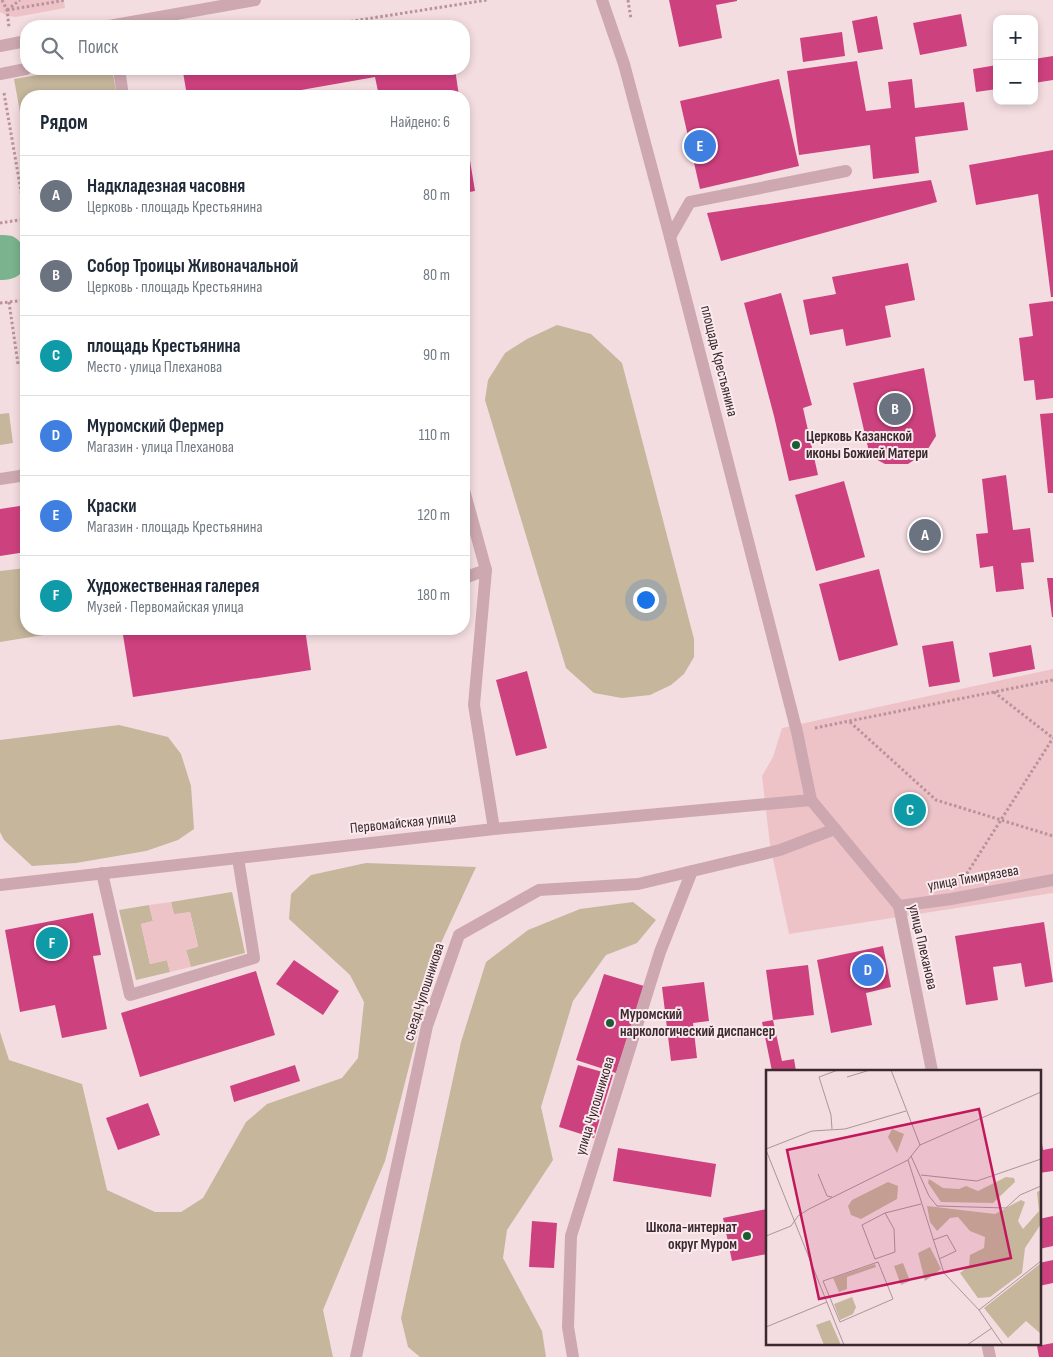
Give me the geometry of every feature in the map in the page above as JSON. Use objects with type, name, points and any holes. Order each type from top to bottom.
[{"type":"street","points":[[143,20],[255,0]]},
{"type":"street","name":"площадь Крестьянина","points":[[602,0],[624,64],[670,237],[797,732],[811,800]]},
{"type":"street","points":[[0,46],[20,42]]},
{"type":"street","points":[[0,74],[20,69]]},
{"type":"street","points":[[120,75],[122,90]]},
{"type":"street","points":[[670,237],[690,202],[846,171]]},
{"type":"street","points":[[0,479],[20,476]]},
{"type":"street","points":[[470,512],[486,570],[474,705],[494,829]]},
{"type":"street","points":[[470,576],[486,570]]},
{"type":"street","name":"Первомайская улица","points":[[0,885],[494,829],[811,800]]},
{"type":"street","name":"улица Плеханова","points":[[811,800],[899,906],[932,1070]]},
{"type":"street","name":"съезд Чулошникова","points":[[356,1357],[427,1026],[459,935],[540,890],[638,884],[780,850],[835,829]]},
{"type":"street","points":[[102,874],[130,995],[254,958],[238,858]]},
{"type":"street","name":"улица Чулошникова","points":[[573,1357],[568,1327],[571,1236],[660,952],[692,871]]},
{"type":"street","name":"улица Тимирязева","points":[[899,906],[951,899],[1053,880]]},
{"type":"street","points":[[987,1344],[990,1357]]},
{"type":"path","points":[[2,0],[7,10]]},
{"type":"path","points":[[7,10],[20,0]]},
{"type":"path","points":[[7,10],[66,0]]},
{"type":"path","points":[[361,20],[487,0]]},
{"type":"path","points":[[3,89],[20,185]]},
{"type":"path","points":[[0,223],[20,220]]},
{"type":"path","points":[[0,303],[20,301]]},
{"type":"path","points":[[9,302],[18,364]]},
{"type":"path","points":[[797,732],[1053,680]]},
{"type":"path","points":[[951,899],[1053,738],[994,691]]},
{"type":"path","points":[[849,721],[936,800],[1053,836]]},
{"type":"shaded area","points":[[0,0],[64,0],[65,8],[16,17],[0,12]]},
{"type":"shaded area","points":[[38,75],[113,75],[116,90],[20,90],[20,112],[14,79]]},
{"type":"shaded area","points":[[0,235],[8,235],[20,242],[20,274],[10,279],[0,280]]},
{"type":"shaded area","points":[[557,325],[591,334],[622,363],[694,639],[694,657],[684,674],[671,685],[650,695],[622,698],[594,693],[566,668],[485,400],[488,380],[505,353],[527,339]]},
{"type":"shaded area","points":[[9,413],[13,443],[0,445],[0,414]]},
{"type":"shaded area","points":[[20,569],[20,635],[44,635],[0,642],[0,571]]},
{"type":"shaded area","points":[[1053,669],[1053,893],[789,934],[770,845],[762,776],[773,757],[782,728]]},
{"type":"shaded area","points":[[119,725],[168,737],[181,754],[191,786],[194,829],[178,840],[146,851],[76,863],[32,866],[4,840],[0,832],[0,740]]},
{"type":"shaded area","points":[[366,863],[476,867],[440,945],[385,1161],[323,1310],[333,1357],[0,1357],[0,1032],[9,1060],[82,1084],[107,1190],[155,1212],[181,1212],[203,1198],[246,1122],[267,1104],[342,1078],[358,1058],[364,1002],[350,975],[289,919],[291,894],[311,875]]},
{"type":"shaded area","points":[[232,892],[245,953],[191,967],[186,950],[198,946],[190,912],[174,915],[171,902]]},
{"type":"shaded area","points":[[171,902],[174,914],[190,912],[198,947],[186,950],[191,967],[170,972],[167,960],[150,964],[141,924],[153,921],[149,905]]},
{"type":"shaded area","points":[[633,902],[656,920],[637,943],[606,955],[573,1001],[541,1107],[553,1160],[507,1230],[503,1258],[542,1331],[546,1357],[420,1357],[408,1347],[401,1318],[461,1042],[486,962],[528,930],[580,909]]},
{"type":"shaded area","points":[[149,905],[153,921],[141,924],[150,964],[167,960],[170,972],[136,980],[119,910]]},
{"type":"building","points":[[669,0],[737,1],[716,5],[722,38],[679,47]]},
{"type":"building","points":[[961,14],[967,46],[920,55],[913,23]]},
{"type":"building","points":[[877,16],[883,49],[858,53],[852,21]]},
{"type":"building","points":[[842,32],[845,56],[803,62],[800,38]]},
{"type":"building","points":[[1053,56],[1053,80],[1038,82],[1038,58]]},
{"type":"building","points":[[857,61],[866,111],[891,108],[888,82],[912,79],[915,108],[964,102],[968,130],[915,137],[919,173],[873,179],[870,145],[799,155],[787,71]]},
{"type":"building","points":[[993,66],[993,90],[976,92],[973,69]]},
{"type":"building","points":[[184,75],[456,75],[458,90],[378,90],[375,77],[301,90],[186,90]]},
{"type":"building","points":[[779,79],[799,166],[700,189],[680,101]]},
{"type":"building","points":[[1053,150],[1053,297],[1051,297],[1038,194],[976,205],[969,165]]},
{"type":"building","points":[[470,160],[475,191],[470,192]]},
{"type":"building","points":[[931,180],[937,202],[721,261],[707,213]]},
{"type":"building","points":[[908,263],[915,300],[885,306],[891,337],[846,346],[843,329],[810,335],[803,300],[836,294],[832,277]]},
{"type":"building","points":[[781,293],[812,405],[803,408],[818,475],[789,481],[744,303]]},
{"type":"building","points":[[1053,301],[1053,398],[1036,400],[1034,380],[1024,381],[1019,338],[1033,336],[1029,304]]},
{"type":"building","points":[[924,368],[936,436],[926,452],[908,464],[885,464],[870,456],[853,383]]},
{"type":"building","points":[[1053,413],[1053,493],[1048,493],[1040,414]]},
{"type":"building","points":[[1006,475],[1013,530],[1030,528],[1034,562],[1021,563],[1024,589],[996,592],[993,566],[980,568],[976,534],[988,533],[982,479]]},
{"type":"building","points":[[844,481],[865,557],[816,571],[795,495]]},
{"type":"building","points":[[20,506],[20,553],[0,556],[0,509]]},
{"type":"building","points":[[925,523],[933,526],[936,534],[933,542],[925,545],[917,542],[914,534],[917,526]]},
{"type":"building","points":[[879,569],[898,645],[839,661],[819,584]]},
{"type":"building","points":[[1047,578],[1053,578],[1053,617],[1052,617]]},
{"type":"building","points":[[123,635],[306,635],[311,670],[133,697]]},
{"type":"building","points":[[953,641],[960,682],[929,687],[922,646]]},
{"type":"building","points":[[1031,645],[1035,669],[993,677],[989,653]]},
{"type":"building","points":[[527,671],[547,748],[516,756],[496,680]]},
{"type":"building","points":[[93,913],[101,955],[93,956],[107,1029],[62,1038],[55,1005],[20,1012],[5,930]]},
{"type":"building","points":[[1044,922],[1053,982],[1025,987],[1021,963],[993,967],[998,1000],[966,1005],[955,936]]},
{"type":"building","points":[[883,946],[891,987],[866,993],[872,1025],[831,1033],[817,960]]},
{"type":"building","points":[[294,960],[339,991],[323,1015],[276,984]]},
{"type":"building","points":[[808,965],[814,1015],[773,1020],[766,970]]},
{"type":"building","points":[[256,971],[275,1035],[140,1077],[121,1013]]},
{"type":"building","name":"Муромский наркологический диспансер","points":[[604,974],[644,986],[616,1073],[576,1060]]},
{"type":"building","points":[[704,982],[709,1021],[693,1023],[697,1058],[671,1061],[662,987]]},
{"type":"building","points":[[773,1020],[782,1061],[794,1059],[796,1070],[772,1070],[762,1022]]},
{"type":"building","points":[[295,1065],[300,1081],[234,1102],[230,1086]]},
{"type":"building","name":"Муромский наркологический диспансер","points":[[578,1065],[613,1075],[594,1138],[559,1127]]},
{"type":"building","points":[[148,1103],[160,1135],[118,1150],[106,1118]]},
{"type":"building","points":[[1040,1131],[1043,1150],[1053,1148],[1053,1171],[1040,1173]]},
{"type":"building","points":[[618,1148],[716,1164],[711,1197],[613,1181]]},
{"type":"building","name":"Школа-интернат округ Муром","points":[[766,1209],[766,1254],[732,1261],[723,1218]]},
{"type":"building","points":[[1053,1216],[1053,1246],[1040,1249],[1040,1219]]},
{"type":"building","points":[[532,1221],[557,1223],[554,1268],[529,1267]]},
{"type":"building","points":[[1053,1260],[1053,1283],[1040,1286],[1040,1263]]},
{"type":"building","points":[[1053,1343],[1053,1357],[1039,1357],[1037,1346]]},
{"type":"place","name":"Краски","points":[[700,146]]},
{"type":"place","name":"Собор Троицы Живоначальной","points":[[895,409]]},
{"type":"place","name":"Церковь Казанской иконы Божией Матери","points":[[796,445]]},
{"type":"place","name":"Надкладезная часовня","points":[[925,535]]},
{"type":"place","name":"площадь Крестьянина","points":[[910,810]]},
{"type":"place","name":"Художественная галерея","points":[[52,943]]},
{"type":"place","name":"Муромский Фермер","points":[[868,970]]},
{"type":"place","name":"Муромский наркологический диспансер","points":[[610,1023]]},
{"type":"place","name":"Школа-интернат округ Муром","points":[[747,1236]]}]
